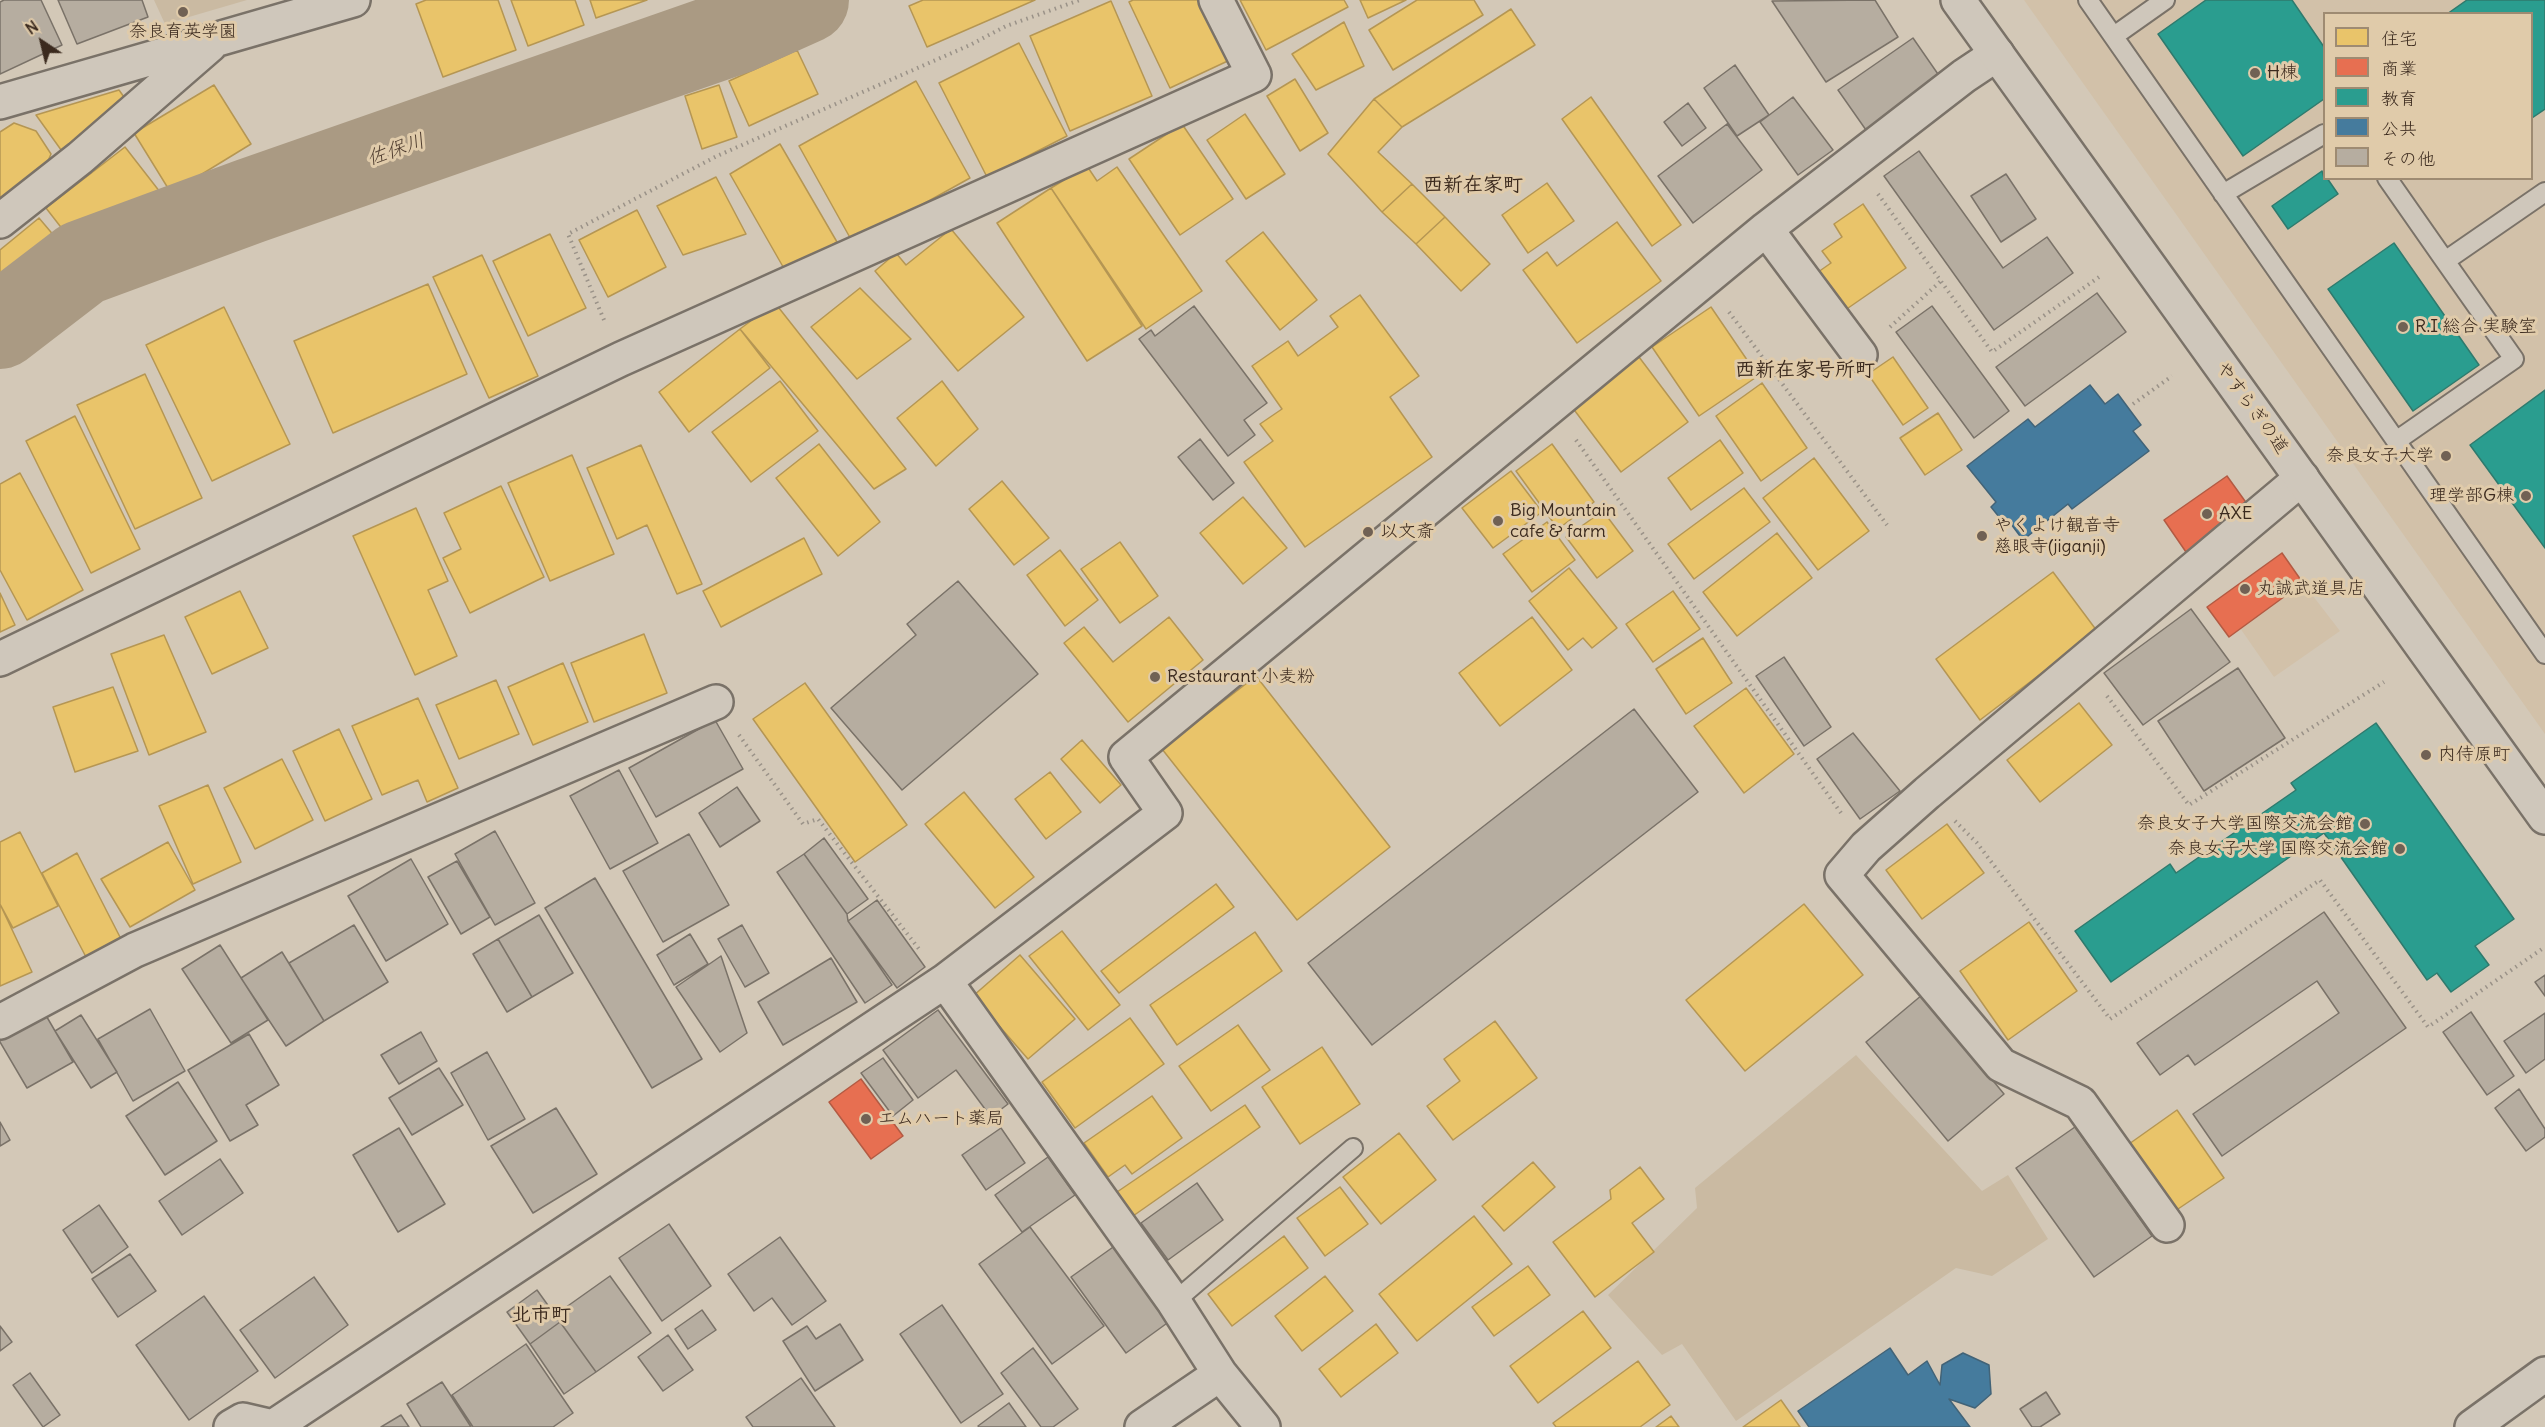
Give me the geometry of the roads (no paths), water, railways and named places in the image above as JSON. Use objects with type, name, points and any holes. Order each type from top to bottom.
[{"type":"street","points":[[0,102],[353,0]]},
{"type":"street","points":[[0,659],[621,359],[1254,75],[1216,0]]},
{"type":"street","name":"やすらぎの道","points":[[1959,0],[2545,817]]},
{"type":"street","points":[[0,221],[81,158],[216,39]]},
{"type":"street","points":[[231,1427],[243,1420],[273,1427],[945,981],[1165,813],[1126,757],[1766,229],[1964,76],[1997,54]]},
{"type":"street","points":[[1766,229],[1860,355]]},
{"type":"street","points":[[2167,1225],[2080,1103],[2001,1065],[1842,875],[1866,847],[1927,793],[2302,478]]},
{"type":"street","points":[[0,1022],[135,950],[716,702]]},
{"type":"street","points":[[945,981],[1174,1302],[1220,1374],[1263,1427]]},
{"type":"street","points":[[1142,1427],[1220,1374]]},
{"type":"street","points":[[2472,1427],[2545,1374]]},
{"type":"lane","points":[[2088,0],[2544,651]]},
{"type":"lane","points":[[2114,36],[2165,0]]},
{"type":"lane","points":[[2223,194],[2323,135]]},
{"type":"lane","points":[[2388,180],[2514,359],[2396,441]]},
{"type":"lane","points":[[2445,261],[2545,192]]},
{"type":"lane","points":[[1174,1302],[1353,1148]]},
{"type":"waterway","name":"佐保川","points":[[0,326],[82,263],[250,201],[737,31],[806,0]]},
{"type":"place","name":"奈良育英学園","points":[[183,12]]},
{"type":"place","name":"H棟","points":[[2255,73]]},
{"type":"place","name":"R.I 総合 実験室","points":[[2403,327]]},
{"type":"place","name":"奈良女子大学","points":[[2446,456]]},
{"type":"place","name":"理学部G棟","points":[[2526,496]]},
{"type":"place","name":"AXE","points":[[2207,514]]},
{"type":"place","name":"Big Mountain cafe & farm","points":[[1498,521]]},
{"type":"place","name":"以文斎","points":[[1368,532]]},
{"type":"place","name":"やくよけ観音寺 慈眼寺(jiganji)","points":[[1982,536]]},
{"type":"place","name":"丸誠武道具店","points":[[2245,589]]},
{"type":"place","name":"Restaurant 小麦粉","points":[[1155,677]]},
{"type":"place","name":"内侍原町","points":[[2426,755]]},
{"type":"place","name":"奈良女子大学国際交流会館","points":[[2365,824]]},
{"type":"place","name":"奈良女子大学 国際交流会館","points":[[2400,849]]},
{"type":"place","name":"エムハート薬局","points":[[866,1119]]},
{"type":"district","name":"西新在家町","points":[[1473,185]]},
{"type":"district","name":"西新在家号所町","points":[[1805,370]]},
{"type":"district","name":"北市町","points":[[541,1315]]}]
